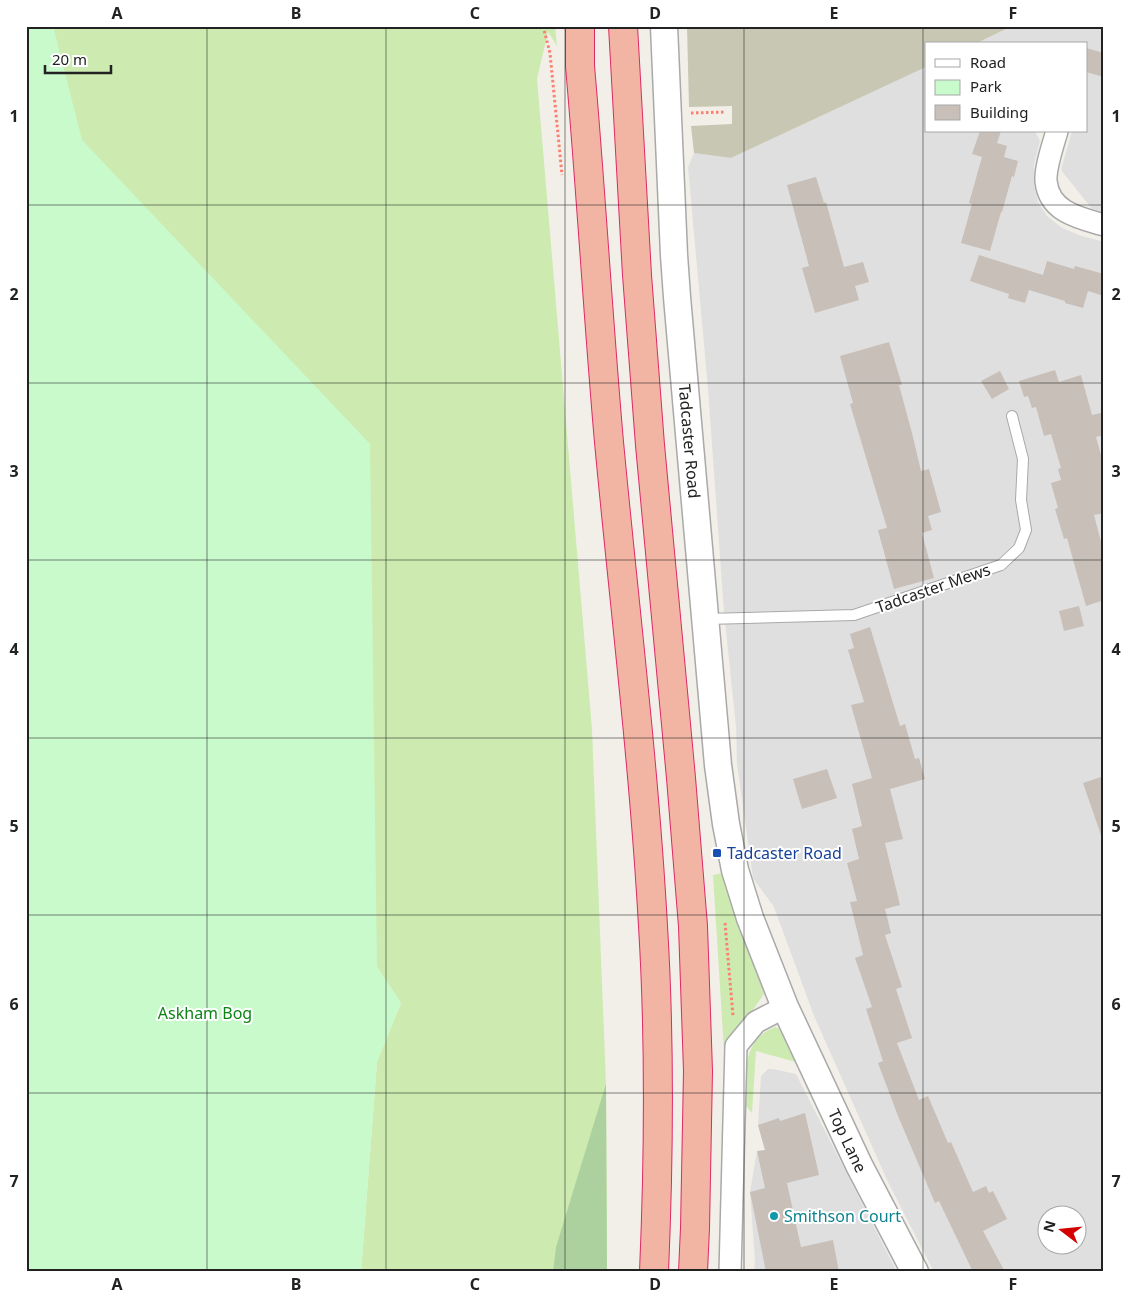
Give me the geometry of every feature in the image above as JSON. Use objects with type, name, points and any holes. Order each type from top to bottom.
[{"type":"highway","points":[[572,26],[580,66]]},
{"type":"highway","points":[[580,26],[580,66],[609,439],[641,762],[653,925],[658,1049],[657,1195],[654,1272]]},
{"type":"highway","points":[[623,26],[637,285],[693,926],[698,1071],[693,1272]]},
{"type":"street","name":"Tadcaster Road","points":[[664,26],[677,297],[718,765],[726,824],[735,870],[750,918],[785,1007]]},
{"type":"street","points":[[1056,132],[1048,162],[1046,181],[1050,197],[1060,208],[1075,216],[1104,225]]},
{"type":"street","points":[[730,1272],[736,1046],[756,1022],[785,1007]]},
{"type":"street","name":"Top Lane","points":[[785,1007],[859,1165],[915,1272]]},
{"type":"lane","name":"Tadcaster Mews","points":[[705,619],[854,615],[1001,565],[1019,548],[1026,530],[1021,500],[1023,459],[1012,416]]},
{"type":"path","points":[[668,113],[726,112]]},
{"type":"path","points":[[725,919],[736,1046]]},
{"type":"shaded area","points":[[687,26],[1012,26],[979,42],[925,42],[925,67],[731,158],[694,153],[691,126],[732,124],[732,106],[689,107]]},
{"type":"shaded area","points":[[1012,26],[1104,26],[1104,212],[1092,209],[1061,170],[1072,132],[1088,132],[1088,42],[979,42]]},
{"type":"shaded area","points":[[925,67],[925,132],[1036,132],[1040,141],[1034,164],[1034,186],[1038,202],[1047,216],[1062,228],[1104,242],[1104,1272],[934,1272],[888,1182],[814,1016],[774,907],[753,878],[737,764],[736,727],[724,612],[708,389],[688,167],[694,153],[731,158]]},
{"type":"shaded area","points":[[768,1069],[796,1074],[897,1272],[754,1272],[755,1260],[750,1192],[757,1151],[765,1150],[758,1125],[761,1076]]},
{"type":"green space","name":"Askham Bog","points":[[26,26],[53,26],[82,140],[370,444],[377,967],[401,1003],[377,1062],[361,1272],[26,1272]]},
{"type":"green space","points":[[52,26],[555,26],[557,46],[548,32],[537,79],[592,729],[606,1084],[607,1272],[361,1272],[377,1062],[401,1003],[377,967],[81,142]]},
{"type":"green space","points":[[727,872],[737,913],[764,994],[724,1051],[713,875]]},
{"type":"green space","points":[[775,1027],[783,1030],[796,1062],[756,1051],[752,1113],[746,1106],[746,1071],[748,1060],[756,1041],[764,1033]]},
{"type":"green space","points":[[606,1084],[607,1272],[553,1272],[556,1247]]},
{"type":"building","points":[[1088,49],[1104,53],[1104,77],[1088,73]]},
{"type":"building","points":[[980,132],[1001,132],[997,143],[1007,146],[1004,157],[1018,161],[990,251],[961,243],[972,204],[969,203],[982,157],[972,154]]},
{"type":"building","points":[[816,177],[824,203],[826,202],[844,267],[863,262],[869,282],[855,286],[859,300],[815,313],[802,268],[809,266],[787,185]]},
{"type":"building","points":[[979,255],[1043,275],[1047,261],[1074,269],[1075,266],[1104,274],[1104,296],[1088,291],[1083,308],[1029,290],[1025,303],[1008,298],[1009,294],[970,281]]},
{"type":"building","points":[[889,342],[902,385],[899,385],[921,471],[929,469],[941,512],[928,516],[932,530],[922,533],[934,578],[894,589],[878,530],[887,528],[850,404],[853,403],[840,356]]},
{"type":"building","points":[[1055,370],[1059,382],[1081,375],[1092,415],[1101,413],[1104,424],[1104,435],[1096,437],[1104,466],[1104,513],[1094,515],[1104,553],[1104,600],[1086,606],[1067,538],[1064,539],[1055,509],[1058,508],[1051,483],[1061,480],[1058,469],[1061,468],[1051,434],[1044,436],[1036,407],[1032,408],[1028,396],[1024,397],[1019,381]]},
{"type":"building","points":[[1000,371],[1009,389],[992,399],[981,381]]},
{"type":"building","points":[[1079,606],[1084,626],[1064,631],[1059,611]]},
{"type":"building","points":[[870,627],[900,726],[905,724],[915,759],[919,758],[925,779],[890,789],[903,839],[885,843],[900,905],[885,909],[891,933],[885,935],[902,987],[896,989],[912,1038],[897,1043],[919,1100],[928,1096],[948,1143],[951,1142],[973,1192],[986,1186],[989,1193],[993,1191],[1007,1219],[983,1231],[1005,1272],[973,1272],[939,1201],[935,1203],[878,1063],[883,1061],[866,1009],[872,1007],[855,958],[863,955],[850,902],[857,901],[847,863],[859,859],[852,829],[862,826],[852,784],[872,778],[851,705],[864,702],[848,650],[854,648],[850,634]]},
{"type":"building","points":[[827,769],[837,798],[802,809],[793,779]]},
{"type":"building","points":[[1104,776],[1104,834],[1101,835],[1083,783]]},
{"type":"building","name":"Smithson Court","points":[[805,1113],[819,1175],[787,1183],[801,1247],[833,1240],[839,1272],[766,1272],[750,1192],[765,1188],[757,1151],[765,1150],[758,1125],[779,1118],[780,1121]]},
{"type":"place","name":"Tadcaster Road","points":[[717,853]]},
{"type":"place","name":"Smithson Court","points":[[774,1216]]}]
